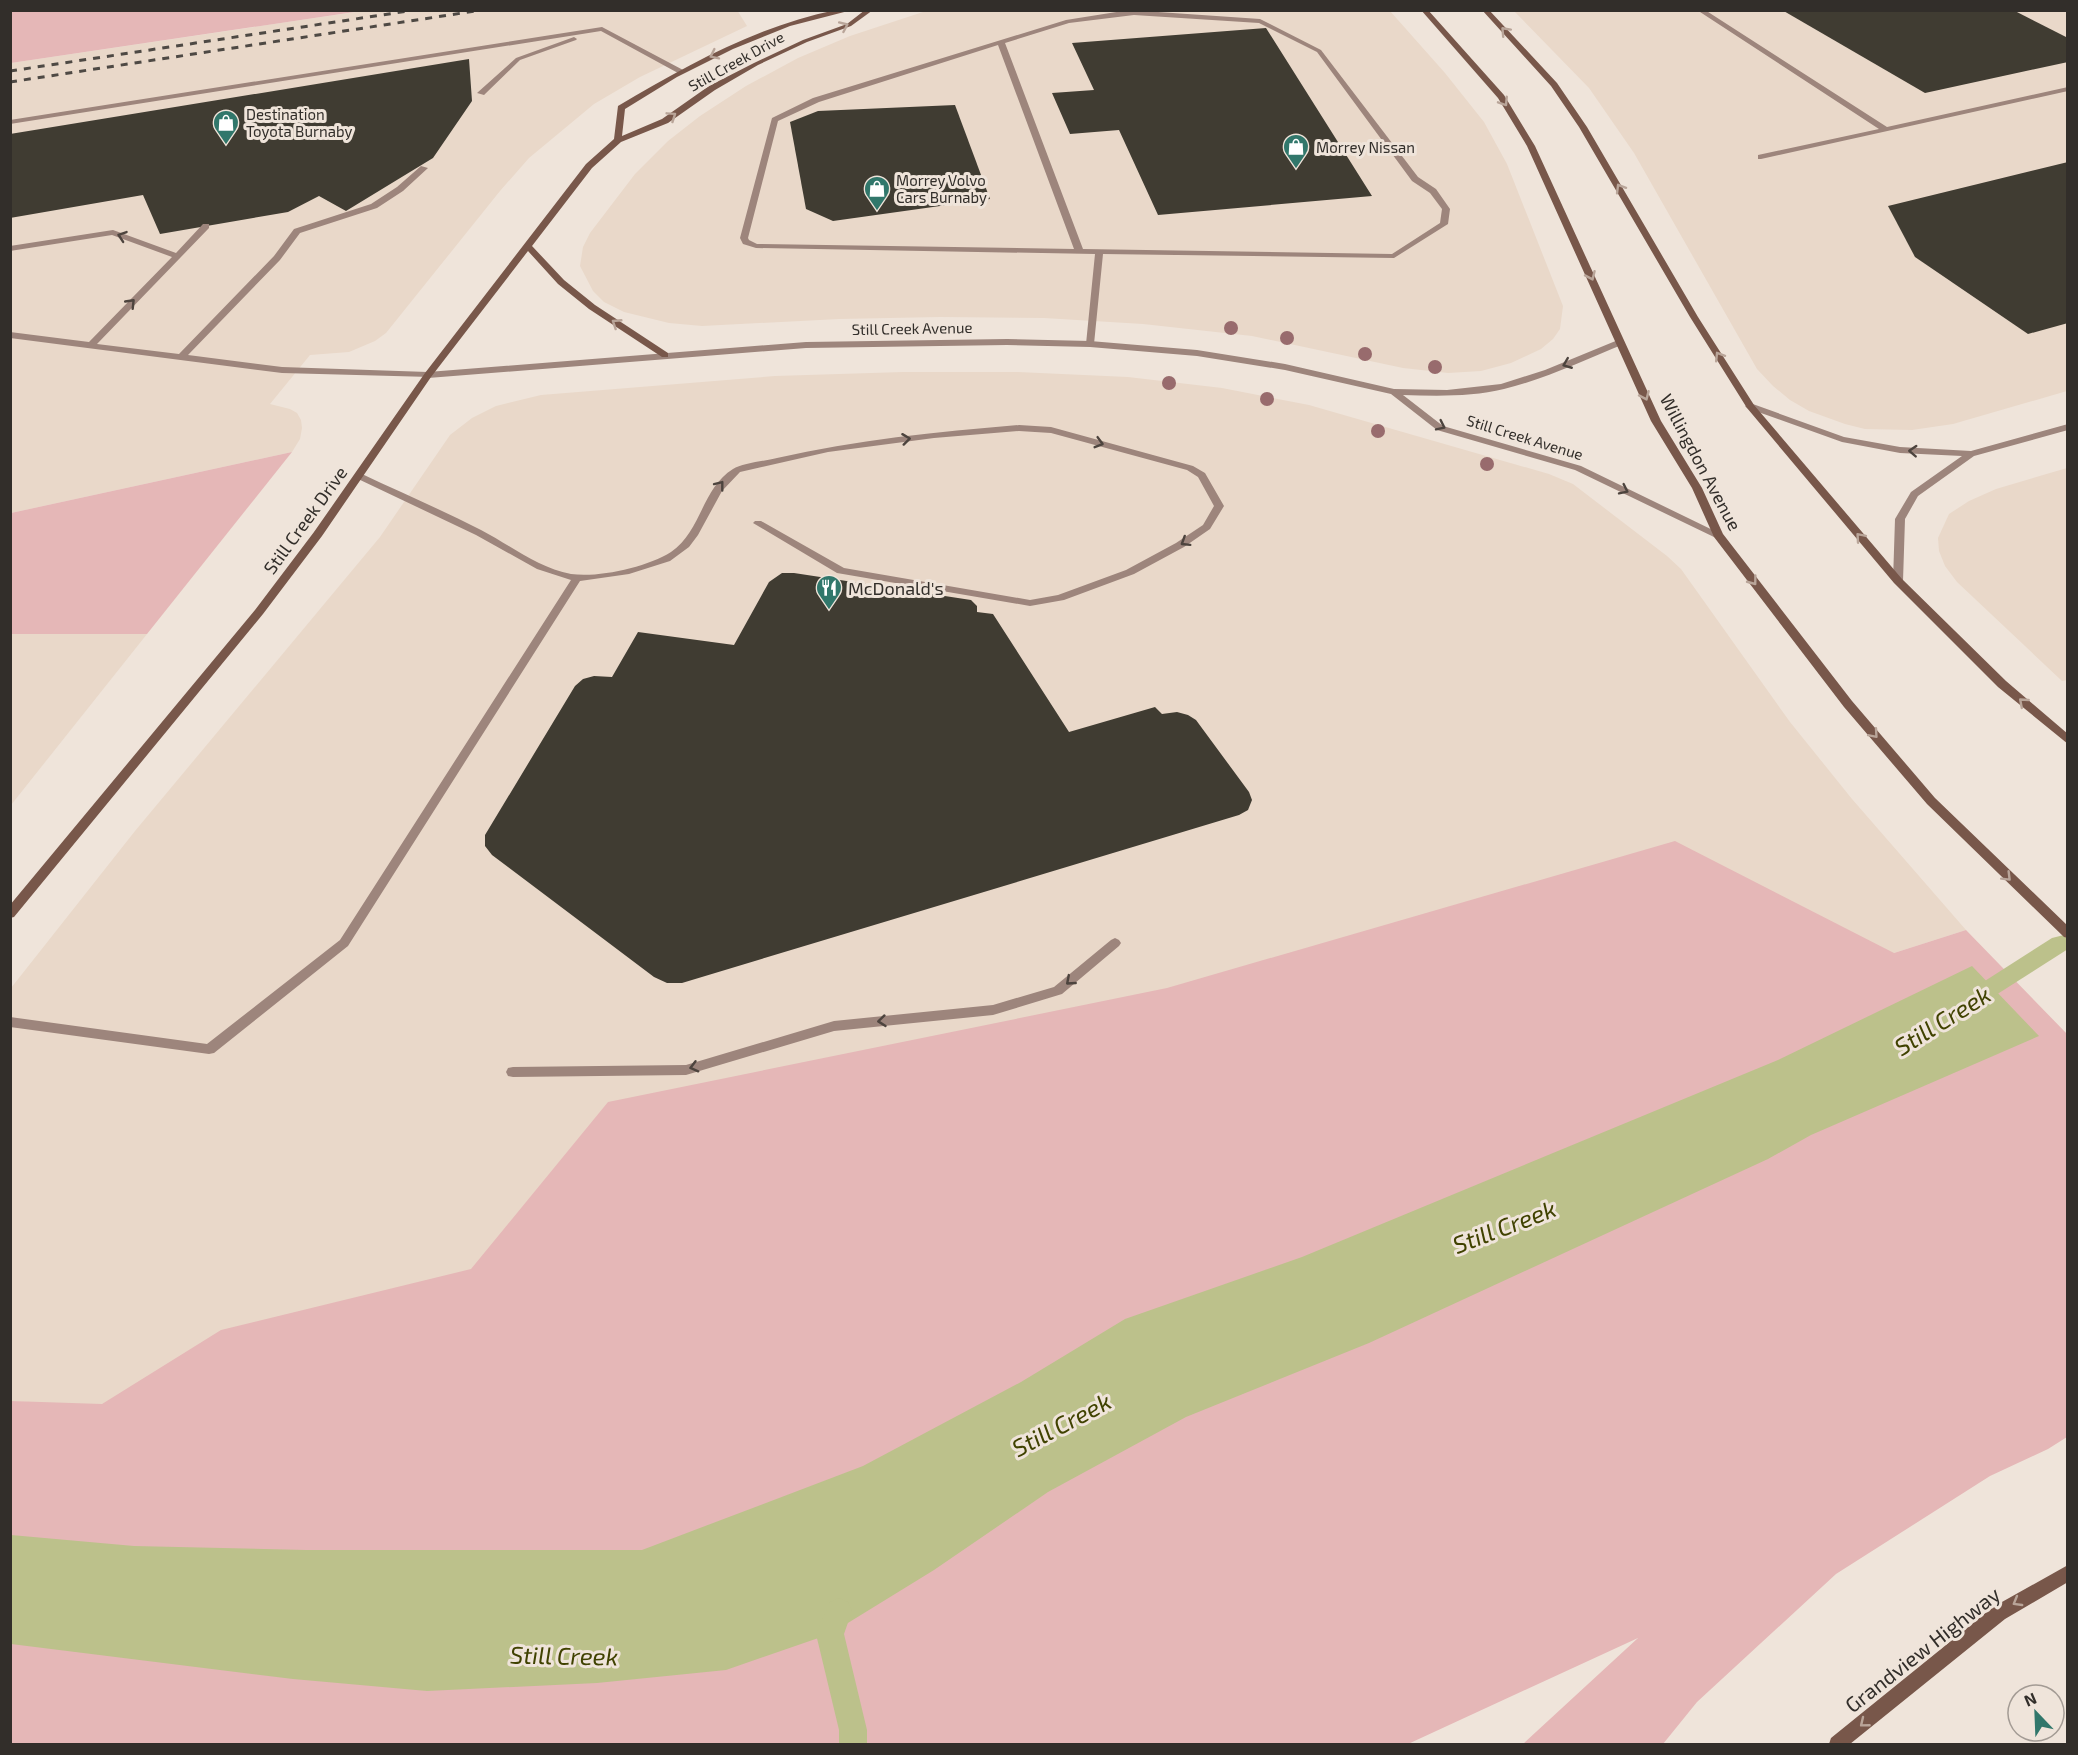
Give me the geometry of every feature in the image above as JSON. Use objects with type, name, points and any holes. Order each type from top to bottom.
[{"type":"main road","name":"Still Creek Drive","points":[[618,140],[621,108],[681,71],[752,37],[822,15],[849,10]]},
{"type":"main road","name":"Still Creek Drive","points":[[10,914],[259,612],[359,476],[428,375],[589,166],[618,140],[666,121],[712,88],[756,64],[804,41],[849,25],[870,10]]},
{"type":"main road","name":"Willingdon Avenue","points":[[1425,10],[1501,97],[1531,146],[1656,421],[1697,488],[1718,535],[1848,704],[1931,801],[2067,934]]},
{"type":"main road","points":[[1485,10],[1554,85],[1583,127],[1694,317],[1750,406],[1898,581],[2002,684],[2067,740]]},
{"type":"main road","points":[[528,247],[561,282],[592,307],[665,355]]},
{"type":"main road","name":"Grandview Highway","points":[[1837,1744],[1999,1613],[2067,1573]]},
{"type":"street","points":[[1700,10],[1885,129]]},
{"type":"street","points":[[1133,12],[1260,21],[1319,51],[1415,179],[1433,191],[1446,209],[1444,224],[1394,256],[756,246],[746,242],[744,238],[775,120],[816,100],[1000,43],[1068,21],[1133,12]]},
{"type":"street","points":[[481,93],[518,59],[603,29]]},
{"type":"street","points":[[10,122],[603,29],[681,71]]},
{"type":"street","points":[[1000,43],[1079,250]]},
{"type":"street","points":[[1761,157],[2067,89]]},
{"type":"street","points":[[180,357],[277,258],[297,231],[374,206],[400,189],[424,168]]},
{"type":"street","points":[[90,346],[206,226]]},
{"type":"street","points":[[10,249],[112,232],[177,256]]},
{"type":"street","points":[[1090,344],[1099,251]]},
{"type":"street","name":"Still Creek Avenue","points":[[10,335],[282,370],[428,375],[806,345],[903,342],[1090,344],[1197,353],[1285,367],[1394,392],[1448,393],[1502,387],[1548,372],[1621,342]]},
{"type":"street","name":"Still Creek Avenue","points":[[1394,392],[1440,428],[1578,468],[1718,535]]},
{"type":"street","points":[[1750,406],[1842,439],[1900,450],[1971,454],[2067,427]]},
{"type":"street","points":[[359,476],[479,533],[540,567],[577,578],[614,573],[652,564],[677,553],[693,537],[712,496],[724,479],[737,470],[828,449],[934,435],[1051,429],[1190,468],[1202,475],[1209,484],[1219,506],[1207,527],[1180,545],[1130,572],[1060,598],[1030,603],[841,572],[758,523]]},
{"type":"street","points":[[1898,581],[1900,519],[1914,494],[1971,454]]},
{"type":"street","points":[[10,1022],[209,1049],[344,943],[577,578]]},
{"type":"street","points":[[513,1072],[686,1070],[834,1026],[993,1010],[1058,991],[1114,943]]},
{"type":"shaded area","points":[[11,10],[361,10],[361,11],[11,63]]},
{"type":"shaded area","points":[[737,10],[747,26],[640,77],[594,104],[529,158],[386,333],[375,341],[349,352],[310,355],[270,404],[290,409],[297,413],[301,420],[300,439],[292,452],[11,513],[11,63],[362,11]]},
{"type":"shaded area","points":[[929,10],[1390,11],[1445,73],[1484,122],[1507,164],[1563,306],[1560,329],[1553,339],[1541,349],[1511,363],[1481,371],[1448,373],[1403,368],[1252,336],[1143,324],[1044,318],[940,317],[839,319],[702,326],[669,323],[624,312],[604,302],[593,291],[580,266],[583,247],[590,233],[635,174],[668,141],[700,116],[746,86],[798,58],[850,36]]},
{"type":"shaded area","points":[[1514,11],[2067,11],[2067,391],[1953,424],[1912,430],[1865,429],[1809,411],[1790,400],[1757,369],[1634,153],[1589,88]]},
{"type":"shaded area","points":[[903,372],[1018,372],[1128,377],[1222,388],[1309,405],[1549,474],[1573,484],[1681,569],[1790,722],[1852,799],[1966,930],[1258,1156],[191,1412],[11,1401],[11,988],[135,831],[380,537],[450,435],[472,418],[496,406],[541,395],[775,376]]},
{"type":"shaded area","points":[[292,452],[147,634],[11,634],[11,513]]},
{"type":"shaded area","points":[[2067,468],[2068,680],[2062,681],[1957,582],[1945,566],[1939,551],[1938,538],[1949,514],[1969,501],[1996,489]]},
{"type":"shaded area","points":[[10,634],[147,634],[11,805]]},
{"type":"shaded area","points":[[1675,841],[1894,953],[1966,930],[2067,1034],[2067,1437],[2048,1449],[1990,1476],[1836,1574],[1697,1702],[1663,1744],[1523,1744],[1638,1638],[1408,1744],[11,1744],[11,1401],[102,1404],[221,1330],[471,1269],[608,1102],[1167,988]]},
{"type":"water","points":[[1972,966],[2039,1036],[1811,1135],[1768,1159],[1369,1343],[1186,1417],[1048,1492],[934,1570],[830,1634],[726,1670],[597,1683],[427,1691],[293,1679],[11,1644],[11,1535],[134,1546],[306,1550],[642,1550],[863,1466],[1021,1382],[1125,1319],[1302,1257],[1778,1060]]},
{"type":"building","points":[[1782,10],[2013,10],[2068,38],[2068,62],[1925,93]]},
{"type":"building","points":[[1266,28],[1372,196],[1158,215],[1119,130],[1070,134],[1052,93],[1094,90],[1072,43]]},
{"type":"building","name":"Destination Toyota Burnaby","points":[[469,59],[472,101],[433,158],[346,211],[319,196],[288,212],[160,234],[143,195],[10,218],[10,134]]},
{"type":"building","points":[[955,105],[990,199],[833,221],[806,209],[790,122],[818,111]]},
{"type":"building","points":[[2068,162],[2068,323],[2028,334],[1915,257],[1888,206]]},
{"type":"building","points":[[782,573],[971,600],[977,606],[977,612],[993,614],[1069,732],[1155,707],[1162,714],[1177,712],[1188,715],[1196,720],[1249,792],[1252,800],[1248,810],[1239,815],[682,983],[667,983],[654,977],[492,855],[485,846],[485,835],[575,686],[583,679],[594,676],[612,677],[638,632],[734,645],[769,582]]},
{"type":"waterway","name":"Still Creek","points":[[1970,1001],[2059,943],[2068,941]]},
{"type":"waterway","points":[[839,1611],[830,1634],[853,1730],[853,1744]]},
{"type":"railway","points":[[10,71],[415,10]]},
{"type":"railway","points":[[10,82],[482,10]]},
{"type":"place","name":"Destination Toyota Burnaby","points":[[226,146]]},
{"type":"place","name":"Morrey Nissan","points":[[1296,170]]},
{"type":"place","name":"Morrey Volvo Cars Burnaby","points":[[877,212]]},
{"type":"place","name":"McDonald's","points":[[829,611]]}]
